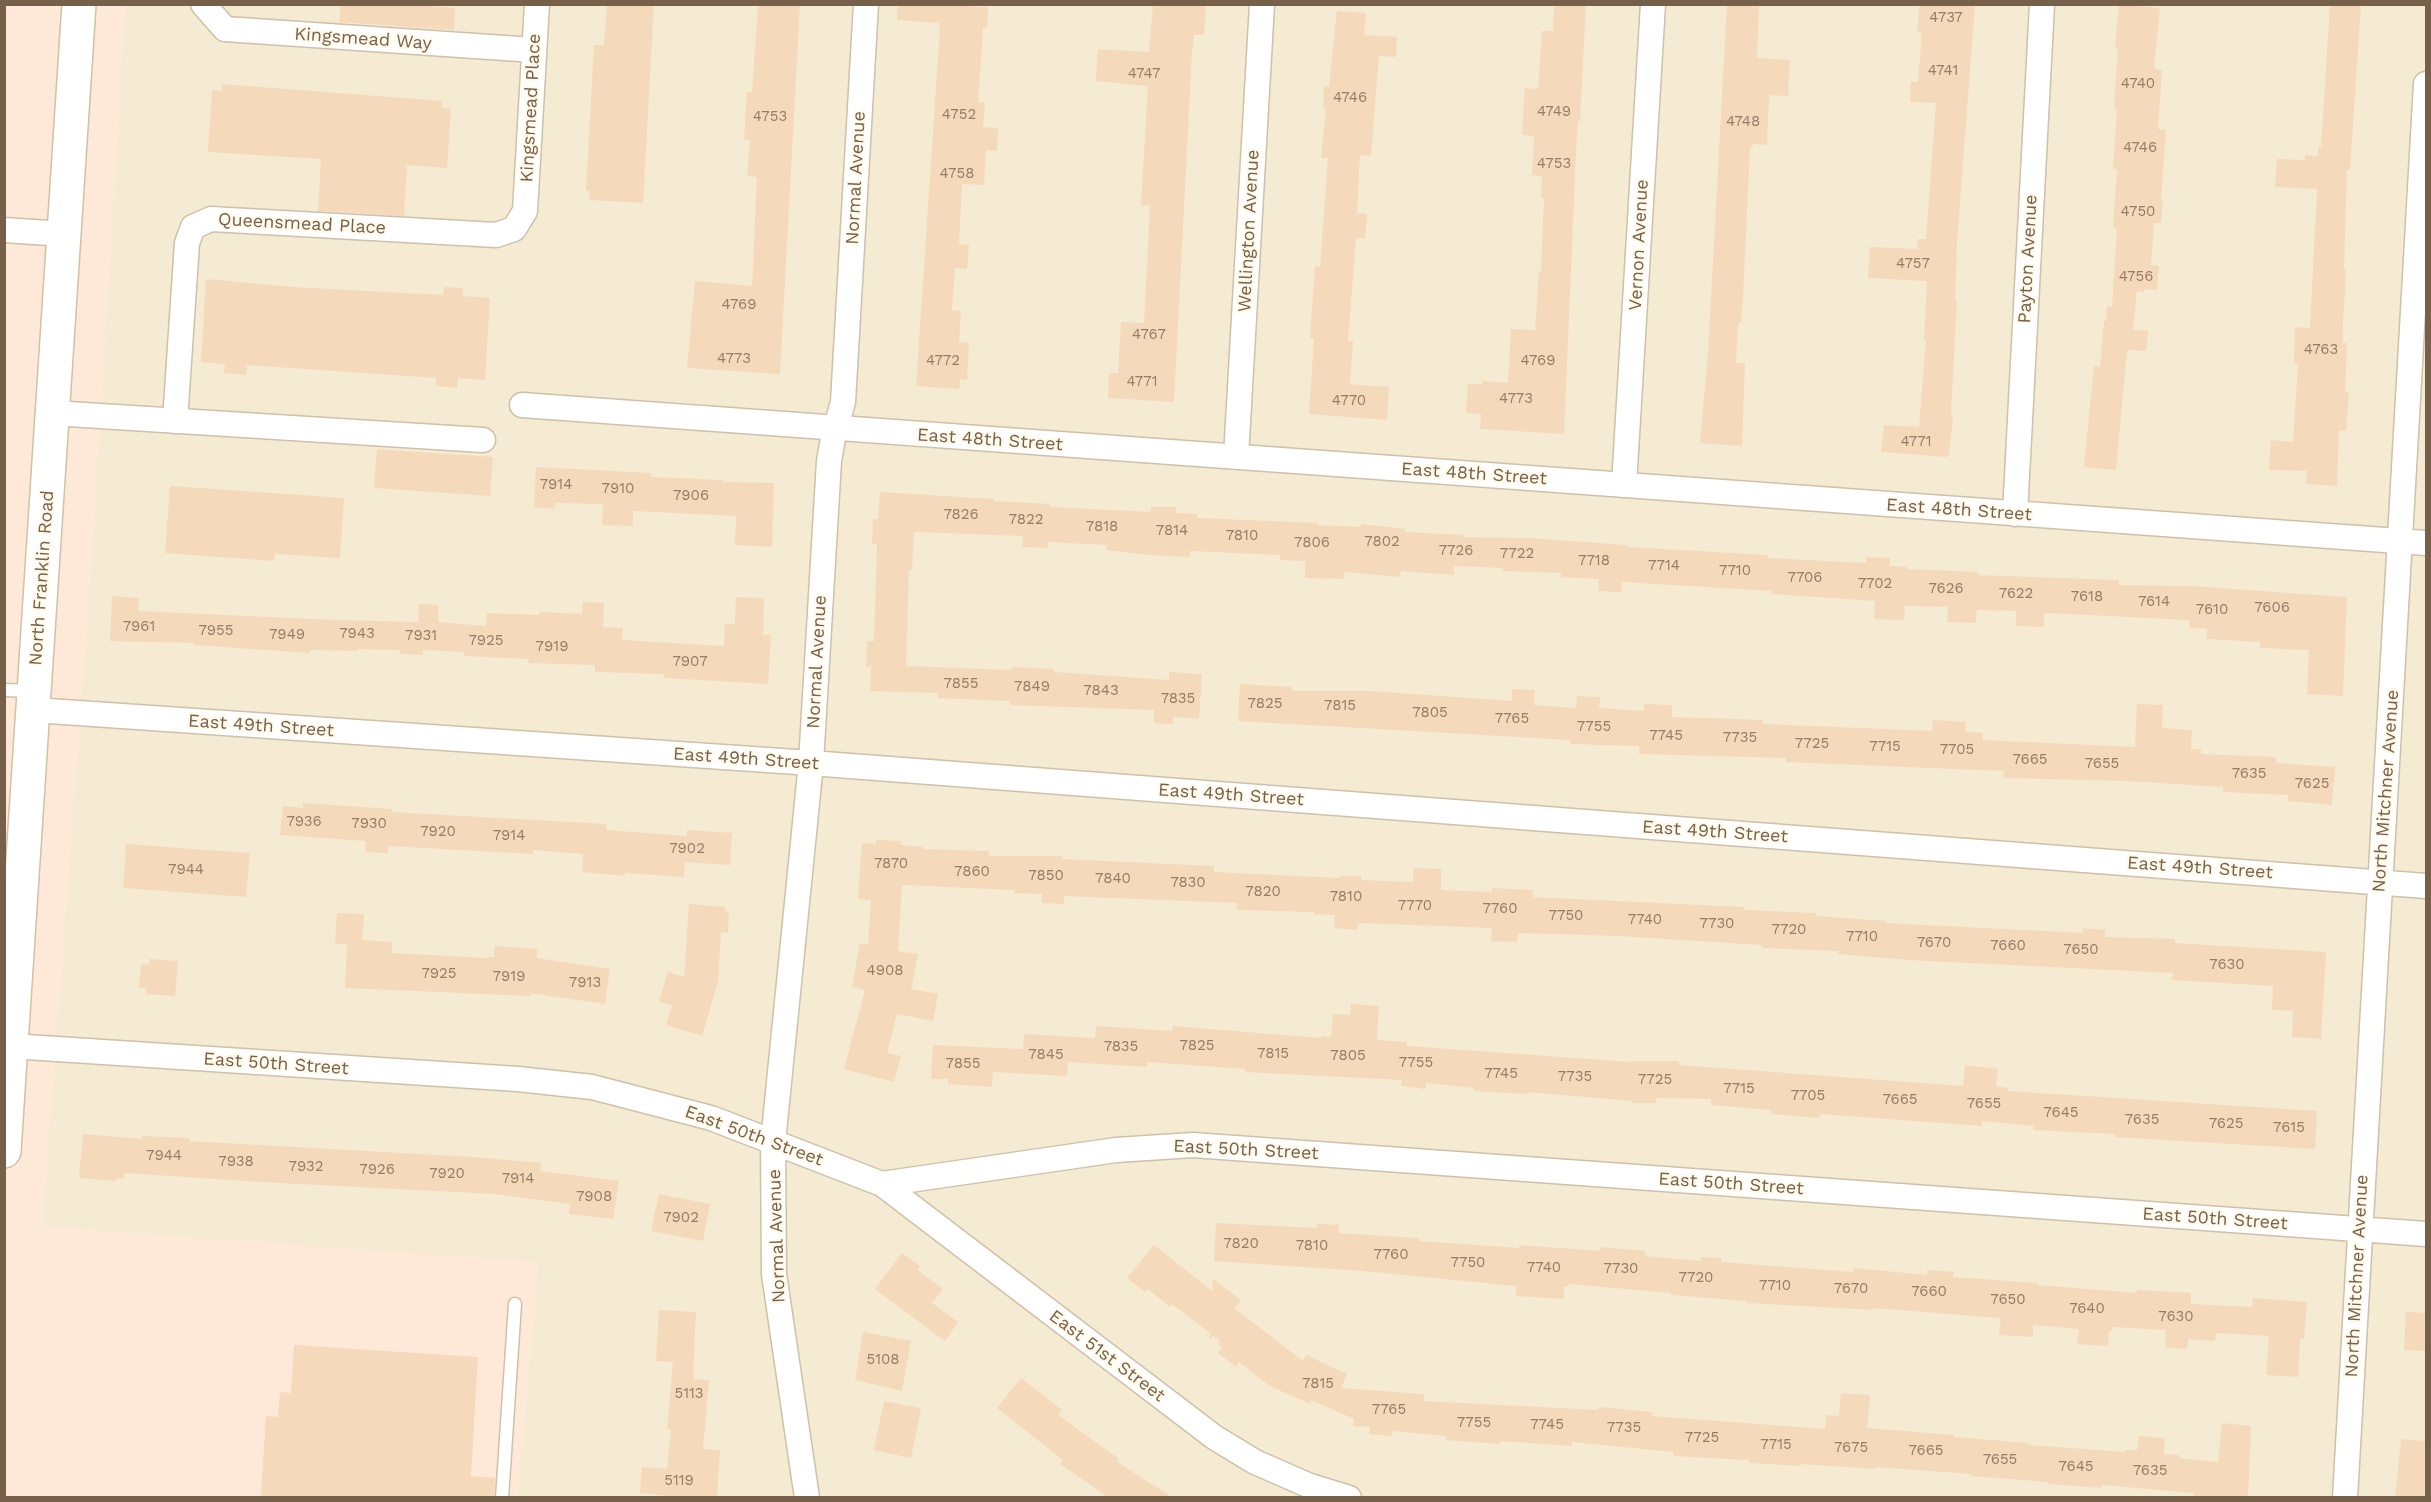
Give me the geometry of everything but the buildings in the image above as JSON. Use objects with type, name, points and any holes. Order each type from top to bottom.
[{"type":"main road","name":"North Franklin Road","points":[[4,1151],[6,1090],[11,1046],[25,697],[52,413],[79,4]]},
{"type":"street","name":"Kingsmead Way","points":[[203,4],[225,29],[534,50]]},
{"type":"street","name":"Kingsmead Place","points":[[525,211],[537,4]]},
{"type":"street","name":"Normal Avenue","points":[[807,1497],[774,1274],[773,1142],[811,763],[829,461],[843,402],[866,4]]},
{"type":"street","name":"Wellington Avenue","points":[[1236,457],[1262,4]]},
{"type":"street","name":"Vernon Avenue","points":[[1624,485],[1653,4]]},
{"type":"street","name":"Payton Avenue","points":[[2014,514],[2042,4]]},
{"type":"street","name":"North Mitchner Avenue","points":[[2345,1497],[2427,84]]},
{"type":"street","name":"Queensmead Place","points":[[174,421],[187,243],[193,227],[211,219],[496,235],[514,229],[525,211]]},
{"type":"street","points":[[4,230],[64,234]]},
{"type":"street","name":"East 48th Street","points":[[522,405],[2427,543]]},
{"type":"street","points":[[52,413],[483,440]]},
{"type":"street","name":"East 49th Street","points":[[25,697],[811,763],[2427,886]]},
{"type":"street","name":"East 50th Street","points":[[11,1046],[567,1083],[687,1110],[882,1184],[1116,1150],[1193,1145],[2427,1234]]},
{"type":"street","name":"East 51st Street","points":[[882,1184],[1214,1437],[1255,1462],[1310,1486],[1349,1497]]},
{"type":"lane","points":[[502,1497],[515,1304]]},
{"type":"shaded area","points":[[5,5],[125,5],[91,562],[42,1227],[538,1262],[517,1497],[5,1498]]},
{"type":"shaded area","points":[[125,5],[2426,5],[2426,1497],[517,1497],[538,1263],[42,1227],[91,562]]}]
